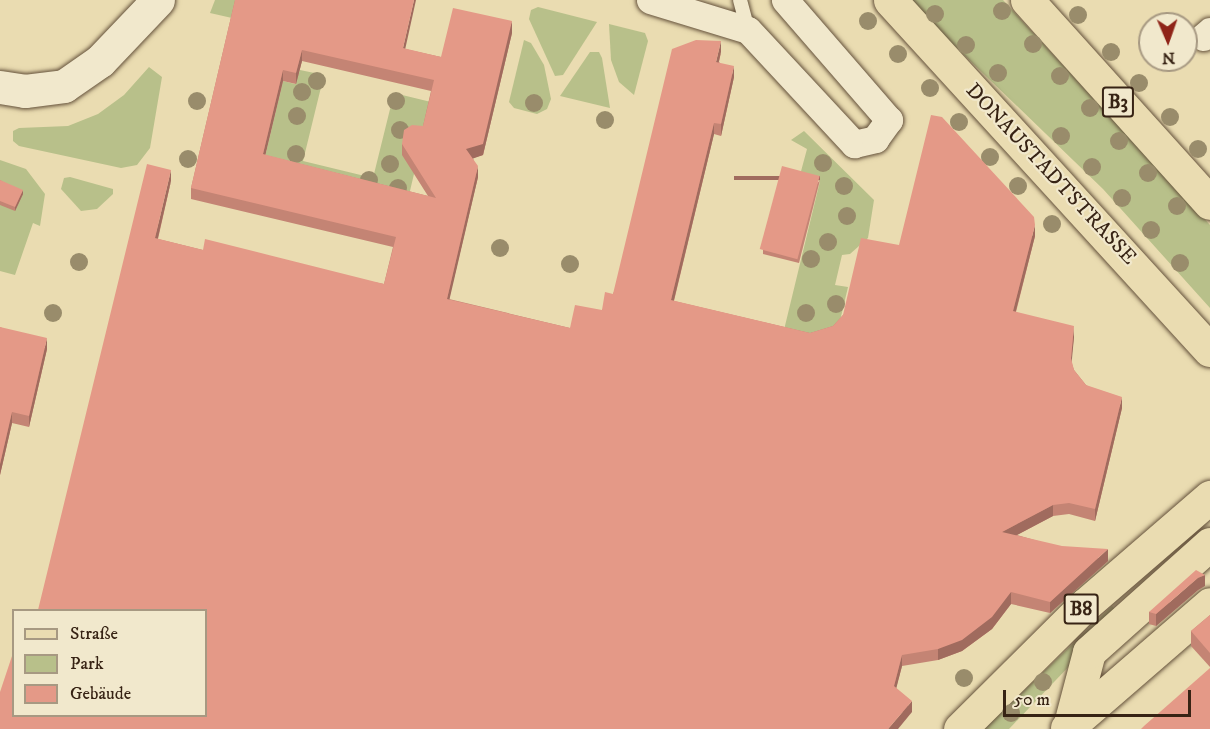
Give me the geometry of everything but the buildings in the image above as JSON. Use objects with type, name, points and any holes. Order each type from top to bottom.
[{"type":"main road","name":"DONAUSTADTSTRASSE","points":[[890,0],[1210,350]]},
{"type":"main road","name":"B3","points":[[1027,0],[1210,203]]},
{"type":"main road","name":"B8","points":[[960,729],[1086,604],[1210,497]]},
{"type":"main road","points":[[1068,727],[1089,652],[1210,544]]},
{"type":"main road","points":[[1068,727],[1210,604]]},
{"type":"street","points":[[0,87],[25,91],[64,86],[100,61],[158,0]]},
{"type":"street","points":[[667,1],[748,30],[854,144],[881,134],[889,120],[785,0]]},
{"type":"lane","points":[[740,0],[748,30]]},
{"type":"green space","points":[[215,0],[237,0],[232,18],[210,13]]},
{"type":"green space","points":[[907,0],[1003,0],[1210,225],[1210,308],[1103,189]]},
{"type":"green space","points":[[538,7],[597,22],[563,75],[555,76],[529,19],[531,10]]},
{"type":"green space","points":[[609,24],[645,33],[648,41],[634,95],[619,82],[611,60]]},
{"type":"green space","points":[[524,40],[531,43],[544,65],[551,99],[547,109],[537,114],[514,108],[509,102]]},
{"type":"green space","points":[[590,52],[599,52],[602,58],[610,108],[560,96]]},
{"type":"green space","points":[[149,67],[162,77],[150,148],[137,165],[121,168],[19,146],[13,141],[13,131],[19,128],[68,126],[98,114],[124,95]]},
{"type":"green space","points":[[300,70],[324,75],[303,161],[373,178],[394,93],[431,102],[405,212],[260,178],[283,81],[295,84]]},
{"type":"green space","points":[[804,131],[874,200],[868,238],[850,254],[842,255],[835,285],[848,287],[839,325],[823,339],[783,334],[820,181],[800,175],[807,149],[791,140]]},
{"type":"green space","points":[[0,160],[26,169],[45,194],[40,226],[33,223],[15,275],[0,271]]},
{"type":"green space","points":[[70,177],[113,189],[113,194],[97,209],[81,211],[61,189],[64,178]]},
{"type":"green space","points":[[1112,606],[1119,614],[1009,729],[984,729]]}]
